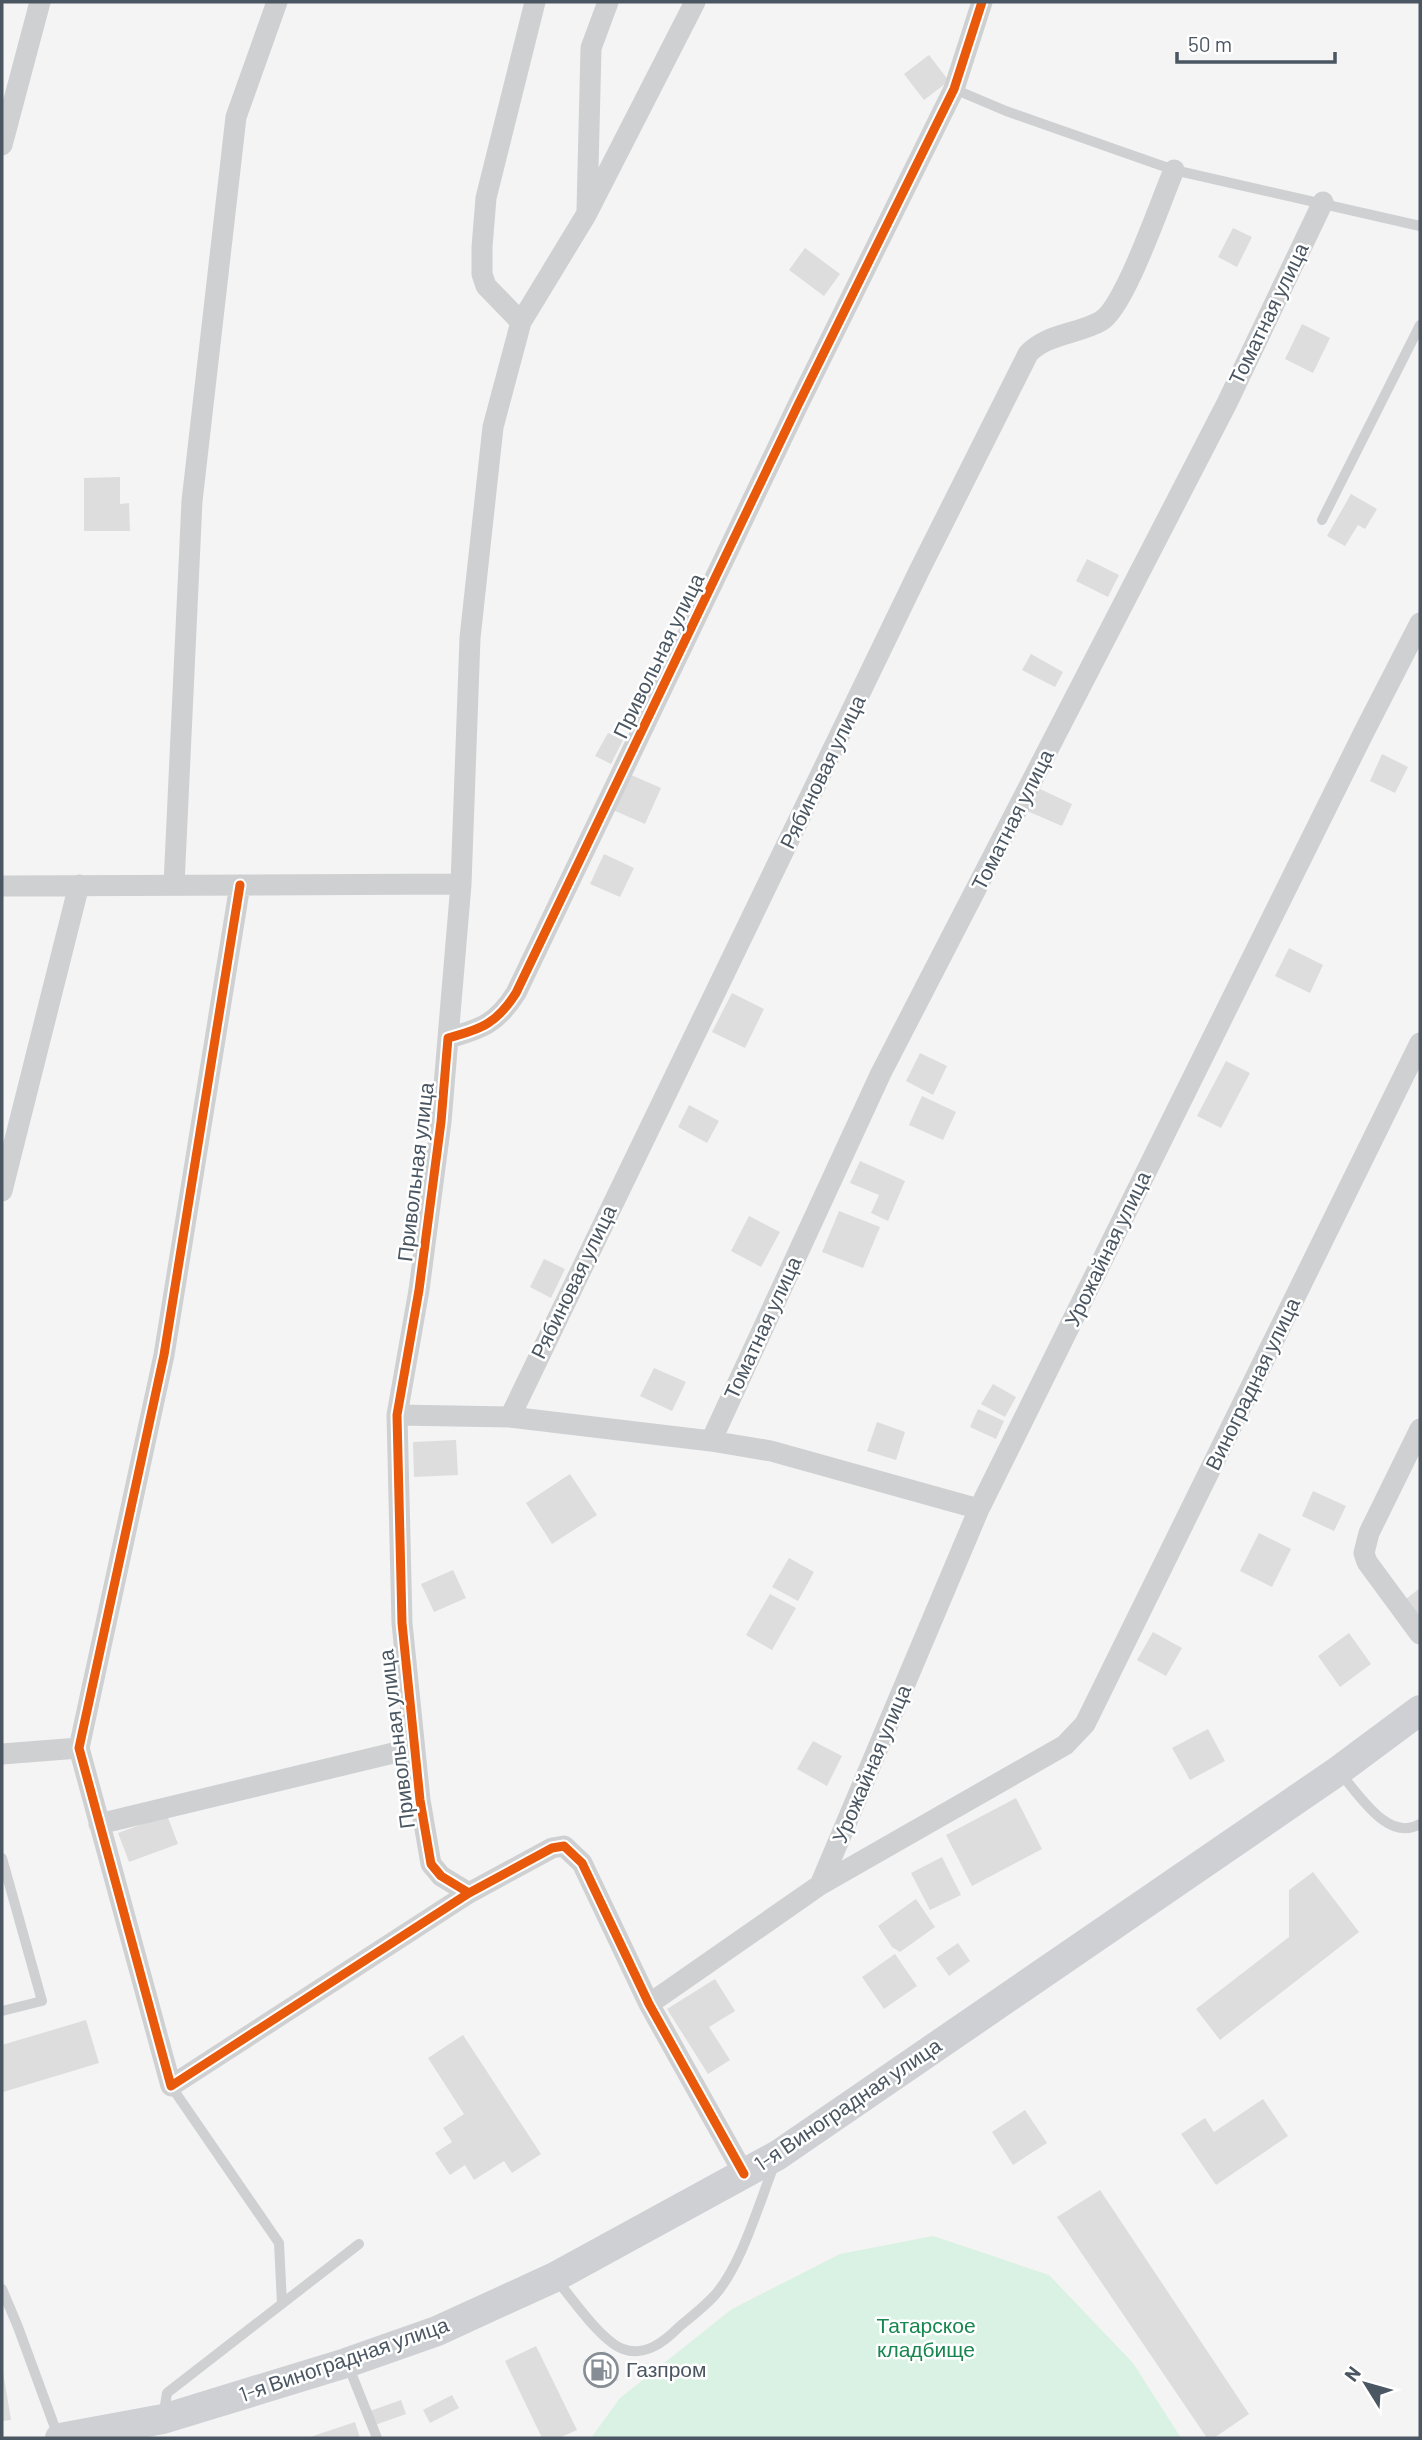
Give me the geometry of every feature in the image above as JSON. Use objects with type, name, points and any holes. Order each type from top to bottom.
[{"type":"main road","name":"1-я Виноградная улица","points":[[59,2438],[163,2420],[346,2362],[437,2331],[555,2277],[778,2155],[1338,1771],[1420,1710]]},
{"type":"street","points":[[2,145],[40,2]]},
{"type":"street","points":[[174,885],[192,501],[236,117],[277,2]]},
{"type":"street","points":[[521,322],[486,286],[482,274],[482,247],[486,198],[535,2]]},
{"type":"street","points":[[586,215],[591,48],[608,2]]},
{"type":"street","points":[[448,1038],[461,884],[470,638],[493,427],[521,322],[586,215],[695,2]]},
{"type":"street","name":"Привольная улица","points":[[469,1893],[441,1877],[431,1864],[420,1800],[402,1623],[397,1415],[419,1290],[441,1122],[448,1038],[489,1024],[504,1011],[516,993],[797,407],[954,89],[982,2]]},
{"type":"street","name":"Рябиновая улица","points":[[510,1417],[919,571],[1028,354],[1041,343],[1102,321],[1115,306],[1140,254],[1174,170]]},
{"type":"street","name":"Томатная улица","points":[[711,1441],[881,1073],[1227,403],[1323,202]]},
{"type":"street","name":"Урожайная улица","points":[[820,1885],[979,1509],[1420,623]]},
{"type":"street","points":[[2,886],[461,884]]},
{"type":"street","points":[[2,1191],[79,885]]},
{"type":"street","points":[[240,885],[164,1355],[79,1748],[171,2085],[469,1893],[538,1853],[564,1846],[582,1863],[649,2004],[744,2174]]},
{"type":"street","name":"Виноградная улица","points":[[820,1885],[1065,1745],[1085,1724],[1420,1043]]},
{"type":"street","points":[[397,1415],[510,1417],[711,1441],[771,1451],[979,1509]]},
{"type":"street","points":[[1420,1429],[1370,1532],[1364,1553],[1367,1562],[1420,1634]]},
{"type":"street","points":[[2,1754],[79,1748]]},
{"type":"street","points":[[99,1824],[415,1748]]},
{"type":"street","points":[[649,2004],[820,1885]]},
{"type":"lane","points":[[954,89],[1006,111],[1174,170],[1420,226]]},
{"type":"lane","points":[[1322,520],[1420,325]]},
{"type":"lane","points":[[1338,1771],[1384,1821],[1394,1828],[1412,1829],[1420,1824]]},
{"type":"lane","points":[[2,1858],[42,2001],[2,2011]]},
{"type":"lane","points":[[171,2085],[279,2243],[282,2304]]},
{"type":"lane","points":[[555,2277],[589,2319],[622,2349],[642,2352],[666,2340],[714,2295],[725,2280],[736,2260],[778,2155]]},
{"type":"lane","points":[[163,2420],[167,2393],[359,2244]]},
{"type":"lane","points":[[2,2289],[59,2438]]},
{"type":"lane","points":[[346,2362],[377,2438]]},
{"type":"green space","name":"Татарское кладбище","points":[[933,2236],[1049,2275],[1133,2363],[1181,2438],[591,2438],[620,2398],[732,2309],[840,2254]]},
{"type":"building","points":[[929,55],[949,81],[924,100],[904,74]]},
{"type":"building","points":[[1233,228],[1252,237],[1237,267],[1218,257]]},
{"type":"building","points":[[805,248],[840,274],[824,296],[789,270]]},
{"type":"building","points":[[1302,324],[1330,338],[1313,373],[1285,359]]},
{"type":"building","points":[[120,477],[120,504],[129,503],[130,531],[84,531],[84,478]]},
{"type":"building","points":[[1351,494],[1377,509],[1365,529],[1358,525],[1345,546],[1327,536]]},
{"type":"building","points":[[1087,559],[1119,575],[1108,597],[1076,581]]},
{"type":"building","points":[[1031,654],[1063,672],[1055,687],[1022,670]]},
{"type":"building","points":[[608,733],[623,740],[611,764],[595,756]]},
{"type":"building","points":[[1382,754],[1408,767],[1395,793],[1370,781]]},
{"type":"building","points":[[629,774],[661,788],[645,824],[613,810]]},
{"type":"building","points":[[1038,788],[1072,804],[1062,826],[1027,811]]},
{"type":"building","points":[[604,854],[634,868],[620,897],[590,884]]},
{"type":"building","points":[[1289,948],[1323,965],[1310,993],[1275,976]]},
{"type":"building","points":[[732,993],[764,1009],[745,1048],[712,1032]]},
{"type":"building","points":[[920,1053],[947,1066],[933,1095],[906,1081]]},
{"type":"building","points":[[1226,1061],[1250,1073],[1221,1128],[1197,1116]]},
{"type":"building","points":[[922,1096],[956,1112],[943,1140],[909,1125]]},
{"type":"building","points":[[689,1105],[719,1121],[707,1143],[678,1127]]},
{"type":"building","points":[[860,1161],[905,1181],[888,1221],[871,1213],[879,1195],[850,1183]]},
{"type":"building","points":[[839,1211],[880,1227],[863,1268],[822,1252]]},
{"type":"building","points":[[749,1216],[780,1232],[761,1267],[731,1251]]},
{"type":"building","points":[[544,1259],[565,1269],[551,1298],[530,1287]]},
{"type":"building","points":[[654,1368],[686,1382],[672,1411],[640,1396]]},
{"type":"building","points":[[993,1384],[1016,1397],[1005,1417],[981,1404]]},
{"type":"building","points":[[978,1409],[1004,1421],[996,1439],[970,1427]]},
{"type":"building","points":[[877,1422],[905,1432],[896,1460],[867,1451]]},
{"type":"building","points":[[456,1440],[458,1475],[414,1477],[413,1442]]},
{"type":"building","points":[[570,1474],[597,1515],[552,1544],[526,1503]]},
{"type":"building","points":[[1313,1491],[1346,1506],[1334,1531],[1302,1516]]},
{"type":"building","points":[[1259,1533],[1291,1549],[1272,1587],[1240,1571]]},
{"type":"building","points":[[789,1558],[814,1572],[798,1601],[772,1587]]},
{"type":"building","points":[[453,1570],[466,1598],[434,1612],[421,1584]]},
{"type":"building","points":[[1420,1588],[1420,1617],[1406,1599]]},
{"type":"building","points":[[770,1594],[796,1608],[772,1650],[746,1635]]},
{"type":"building","points":[[1153,1632],[1182,1648],[1166,1676],[1137,1660]]},
{"type":"building","points":[[1349,1633],[1371,1664],[1340,1687],[1318,1656]]},
{"type":"building","points":[[1208,1729],[1225,1761],[1190,1780],[1172,1748]]},
{"type":"building","points":[[813,1741],[842,1756],[827,1786],[797,1769]]},
{"type":"building","points":[[1016,1798],[1042,1849],[972,1886],[946,1835]]},
{"type":"building","points":[[167,1815],[178,1844],[129,1862],[118,1833]]},
{"type":"building","points":[[942,1857],[961,1895],[930,1910],[911,1873]]},
{"type":"building","points":[[1313,1872],[1359,1932],[1220,2040],[1196,2009],[1289,1937],[1289,1890]]},
{"type":"building","points":[[916,1899],[935,1927],[900,1952],[892,1947],[878,1926]]},
{"type":"building","points":[[958,1943],[970,1961],[949,1976],[936,1958]]},
{"type":"building","points":[[895,1954],[917,1986],[884,2009],[862,1977]]},
{"type":"building","points":[[715,1979],[735,2011],[709,2027],[730,2060],[708,2074],[667,2009]]},
{"type":"building","points":[[86,2020],[99,2063],[3,2092],[2,2045]]},
{"type":"building","points":[[463,2035],[541,2154],[512,2173],[504,2161],[474,2180],[465,2165],[450,2175],[435,2153],[452,2142],[443,2128],[464,2114],[428,2058]]},
{"type":"building","points":[[1263,2099],[1288,2136],[1216,2185],[1181,2134],[1205,2118],[1214,2132]]},
{"type":"building","points":[[1025,2110],[1047,2143],[1013,2165],[992,2132]]},
{"type":"building","points":[[1100,2190],[1249,2414],[1214,2438],[1207,2438],[1057,2217]]},
{"type":"building","points":[[536,2346],[577,2430],[559,2438],[542,2438],[505,2361]]},
{"type":"building","name":"Газпром","points":[[605,2351],[618,2380],[598,2389],[584,2360]]},
{"type":"building","points":[[2,2366],[11,2420],[2,2421]]},
{"type":"building","points":[[452,2395],[459,2408],[430,2423],[423,2410]]},
{"type":"building","points":[[401,2400],[406,2414],[375,2425],[370,2411]]},
{"type":"building","points":[[355,2422],[360,2438],[307,2438]]},
{"type":"cycle path","points":[[744,2174],[649,2004],[582,1863],[564,1846],[552,1848],[469,1893],[441,1876],[431,1864],[420,1800],[402,1623],[397,1415],[419,1290],[441,1122],[448,1038],[488,1023],[516,993],[797,407],[954,89],[982,2]]},
{"type":"cycle path","points":[[240,885],[164,1355],[79,1748],[171,2086],[469,1893]]},
{"type":"place","name":"Газпром","points":[[601,2370]]}]
